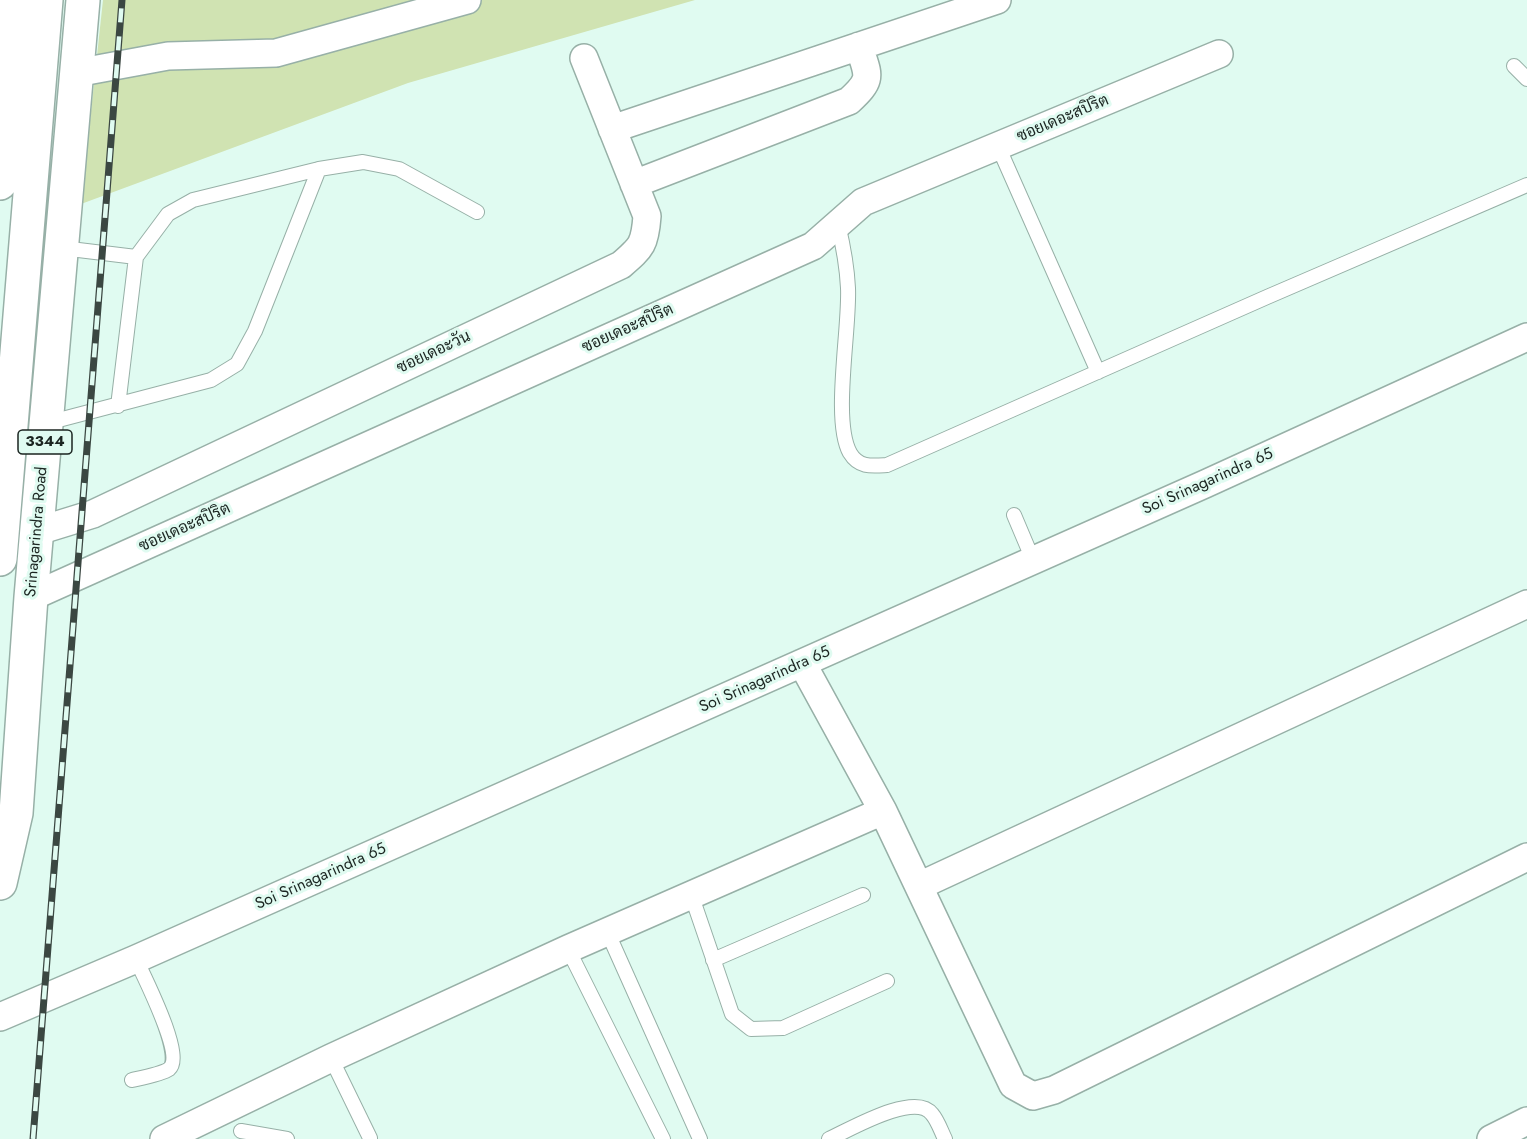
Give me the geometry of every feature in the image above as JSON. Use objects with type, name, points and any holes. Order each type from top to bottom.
[{"type":"main road","points":[[0,183],[15,0]]},
{"type":"main road","name":"3344","points":[[0,559],[46,0]]},
{"type":"main road","name":"Srinagarindra Road","points":[[0,883],[16,813],[31,597],[83,0]]},
{"type":"street","points":[[76,73],[168,56],[276,53],[467,0]]},
{"type":"street","points":[[612,129],[997,0]]},
{"type":"street","points":[[634,184],[849,101],[866,86],[867,74],[859,46]]},
{"type":"street","name":"ซอยเดอะสปิริต","points":[[31,597],[813,246],[863,202],[1219,54]]},
{"type":"street","name":"ซอยเดอะวัน","points":[[38,531],[93,514],[621,265],[639,250],[646,236],[647,216],[584,58]]},
{"type":"street","name":"Soi Srinagarindra 65","points":[[0,1017],[136,959],[1205,484],[1527,337]]},
{"type":"street","points":[[919,886],[1527,604]]},
{"type":"street","points":[[802,663],[883,811],[1014,1085],[1033,1096],[1054,1090],[1527,857]]},
{"type":"street","points":[[164,1139],[239,1126],[332,1058],[607,931],[883,811]]},
{"type":"street","points":[[1491,1139],[1527,1121]]},
{"type":"lane","points":[[1514,66],[1527,79]]},
{"type":"lane","points":[[998,146],[1098,372]]},
{"type":"lane","points":[[117,406],[136,257],[168,214],[193,200],[319,169],[363,162],[399,169],[477,212]]},
{"type":"lane","points":[[47,423],[211,380],[237,364],[255,331],[319,169]]},
{"type":"lane","points":[[838,224],[845,254],[848,289],[842,421],[850,453],[858,463],[868,466],[887,465],[1527,185]]},
{"type":"lane","points":[[62,248],[136,257]]},
{"type":"lane","points":[[1014,515],[1033,560]]},
{"type":"lane","points":[[691,894],[732,1014],[751,1029],[783,1028],[887,981]]},
{"type":"lane","points":[[713,960],[863,895]]},
{"type":"lane","points":[[607,931],[700,1139]]},
{"type":"lane","points":[[568,949],[663,1139]]},
{"type":"lane","points":[[132,1080],[168,1069],[174,1062],[174,1049],[136,959]]},
{"type":"lane","points":[[332,1058],[370,1138]]},
{"type":"lane","points":[[829,1139],[894,1109],[906,1106],[919,1106],[932,1112],[945,1139]]},
{"type":"lane","points":[[239,1126],[287,1139]]},
{"type":"green space","points":[[103,0],[695,0],[408,83],[81,204]]},
{"type":"railway","points":[[33,1139],[122,0]]}]
